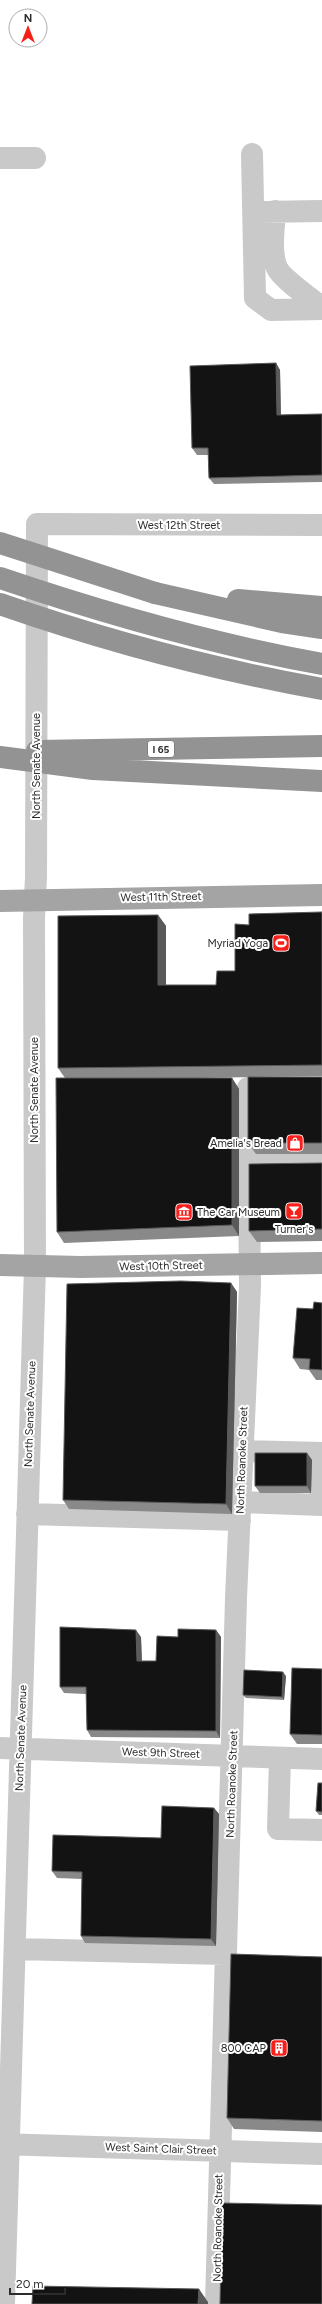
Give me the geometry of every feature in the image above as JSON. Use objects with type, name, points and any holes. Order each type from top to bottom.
[{"type":"highway","points":[[0,543],[155,593],[282,622],[322,628]]},
{"type":"highway","points":[[0,578],[96,610],[159,628],[257,652],[322,664]]},
{"type":"highway","points":[[155,593],[322,608]]},
{"type":"highway","points":[[0,604],[64,626],[165,656],[322,689]]},
{"type":"highway","name":"I 65","points":[[0,752],[322,746]]},
{"type":"highway","points":[[0,758],[93,769],[322,781]]},
{"type":"main road","name":"West 11th Street","points":[[0,901],[35,899],[322,895]]},
{"type":"main road","name":"West 10th Street","points":[[0,1265],[35,1266],[322,1263]]},
{"type":"street","points":[[252,154],[255,298],[271,310],[322,308]]},
{"type":"street","points":[[0,158],[35,158]]},
{"type":"street","points":[[253,212],[322,210]]},
{"type":"street","points":[[275,212],[274,249],[278,269],[322,308]]},
{"type":"street","name":"West 12th Street","points":[[37,524],[322,525]]},
{"type":"street","name":"North Senate Avenue","points":[[4,2304],[4,2144],[15,1949],[10,1748],[28,1514],[35,1266],[37,524]]},
{"type":"street","name":"North Roanoke Street","points":[[216,2304],[225,1954],[249,1264],[248,1083],[270,1083]]},
{"type":"street","points":[[248,1163],[322,1163]]},
{"type":"street","points":[[242,1450],[322,1453]]},
{"type":"street","points":[[28,1514],[240,1511],[321,1505],[322,1460]]},
{"type":"street","name":"West 9th Street","points":[[10,1748],[322,1759]]},
{"type":"street","points":[[280,1758],[278,1829],[322,1830]]},
{"type":"street","points":[[15,1949],[225,1954]]},
{"type":"street","name":"West Saint Clair Street","points":[[4,2144],[322,2154]]},
{"type":"building","points":[[276,363],[277,415],[322,414],[322,475],[209,478],[208,448],[192,448],[190,366]]},
{"type":"building","points":[[322,912],[322,1065],[58,1068],[58,916],[158,915],[158,985],[216,985],[217,971],[235,971],[235,924],[249,925],[249,914]]},
{"type":"building","points":[[248,1077],[322,1077],[322,1143],[248,1143]]},
{"type":"building","points":[[56,1078],[232,1078],[232,1225],[57,1232]]},
{"type":"building","points":[[322,1163],[322,1229],[249,1231],[249,1164]]},
{"type":"building","points":[[181,1281],[231,1283],[226,1504],[63,1500],[67,1284]]},
{"type":"building","points":[[314,1302],[322,1303],[322,1370],[309,1369],[310,1359],[293,1358],[297,1308],[313,1309]]},
{"type":"building","points":[[255,1453],[307,1453],[307,1486],[255,1486]]},
{"type":"building","points":[[60,1627],[136,1630],[137,1661],[156,1661],[157,1636],[178,1637],[178,1629],[216,1630],[216,1731],[87,1730],[86,1687],[60,1687]]},
{"type":"building","points":[[292,1668],[322,1669],[322,1735],[290,1734]]},
{"type":"building","points":[[244,1670],[283,1672],[282,1697],[243,1695]]},
{"type":"building","points":[[318,1783],[322,1783],[322,1812],[316,1811]]},
{"type":"building","points":[[162,1806],[214,1808],[211,1939],[81,1936],[82,1872],[52,1871],[53,1835],[161,1838]]},
{"type":"building","name":"800 CAP","points":[[231,1954],[322,1957],[322,2121],[227,2118]]},
{"type":"building","points":[[222,2203],[322,2205],[322,2304],[220,2304]]},
{"type":"building","points":[[33,2286],[199,2289],[198,2304],[32,2304]]},
{"type":"place","name":"Myriad Yoga","points":[[281,943]]},
{"type":"place","name":"Amelia's Bread","points":[[295,1143]]},
{"type":"place","name":"Turner's","points":[[294,1211]]},
{"type":"place","name":"The Car Museum","points":[[184,1212]]},
{"type":"place","name":"800 CAP","points":[[279,2048]]}]
